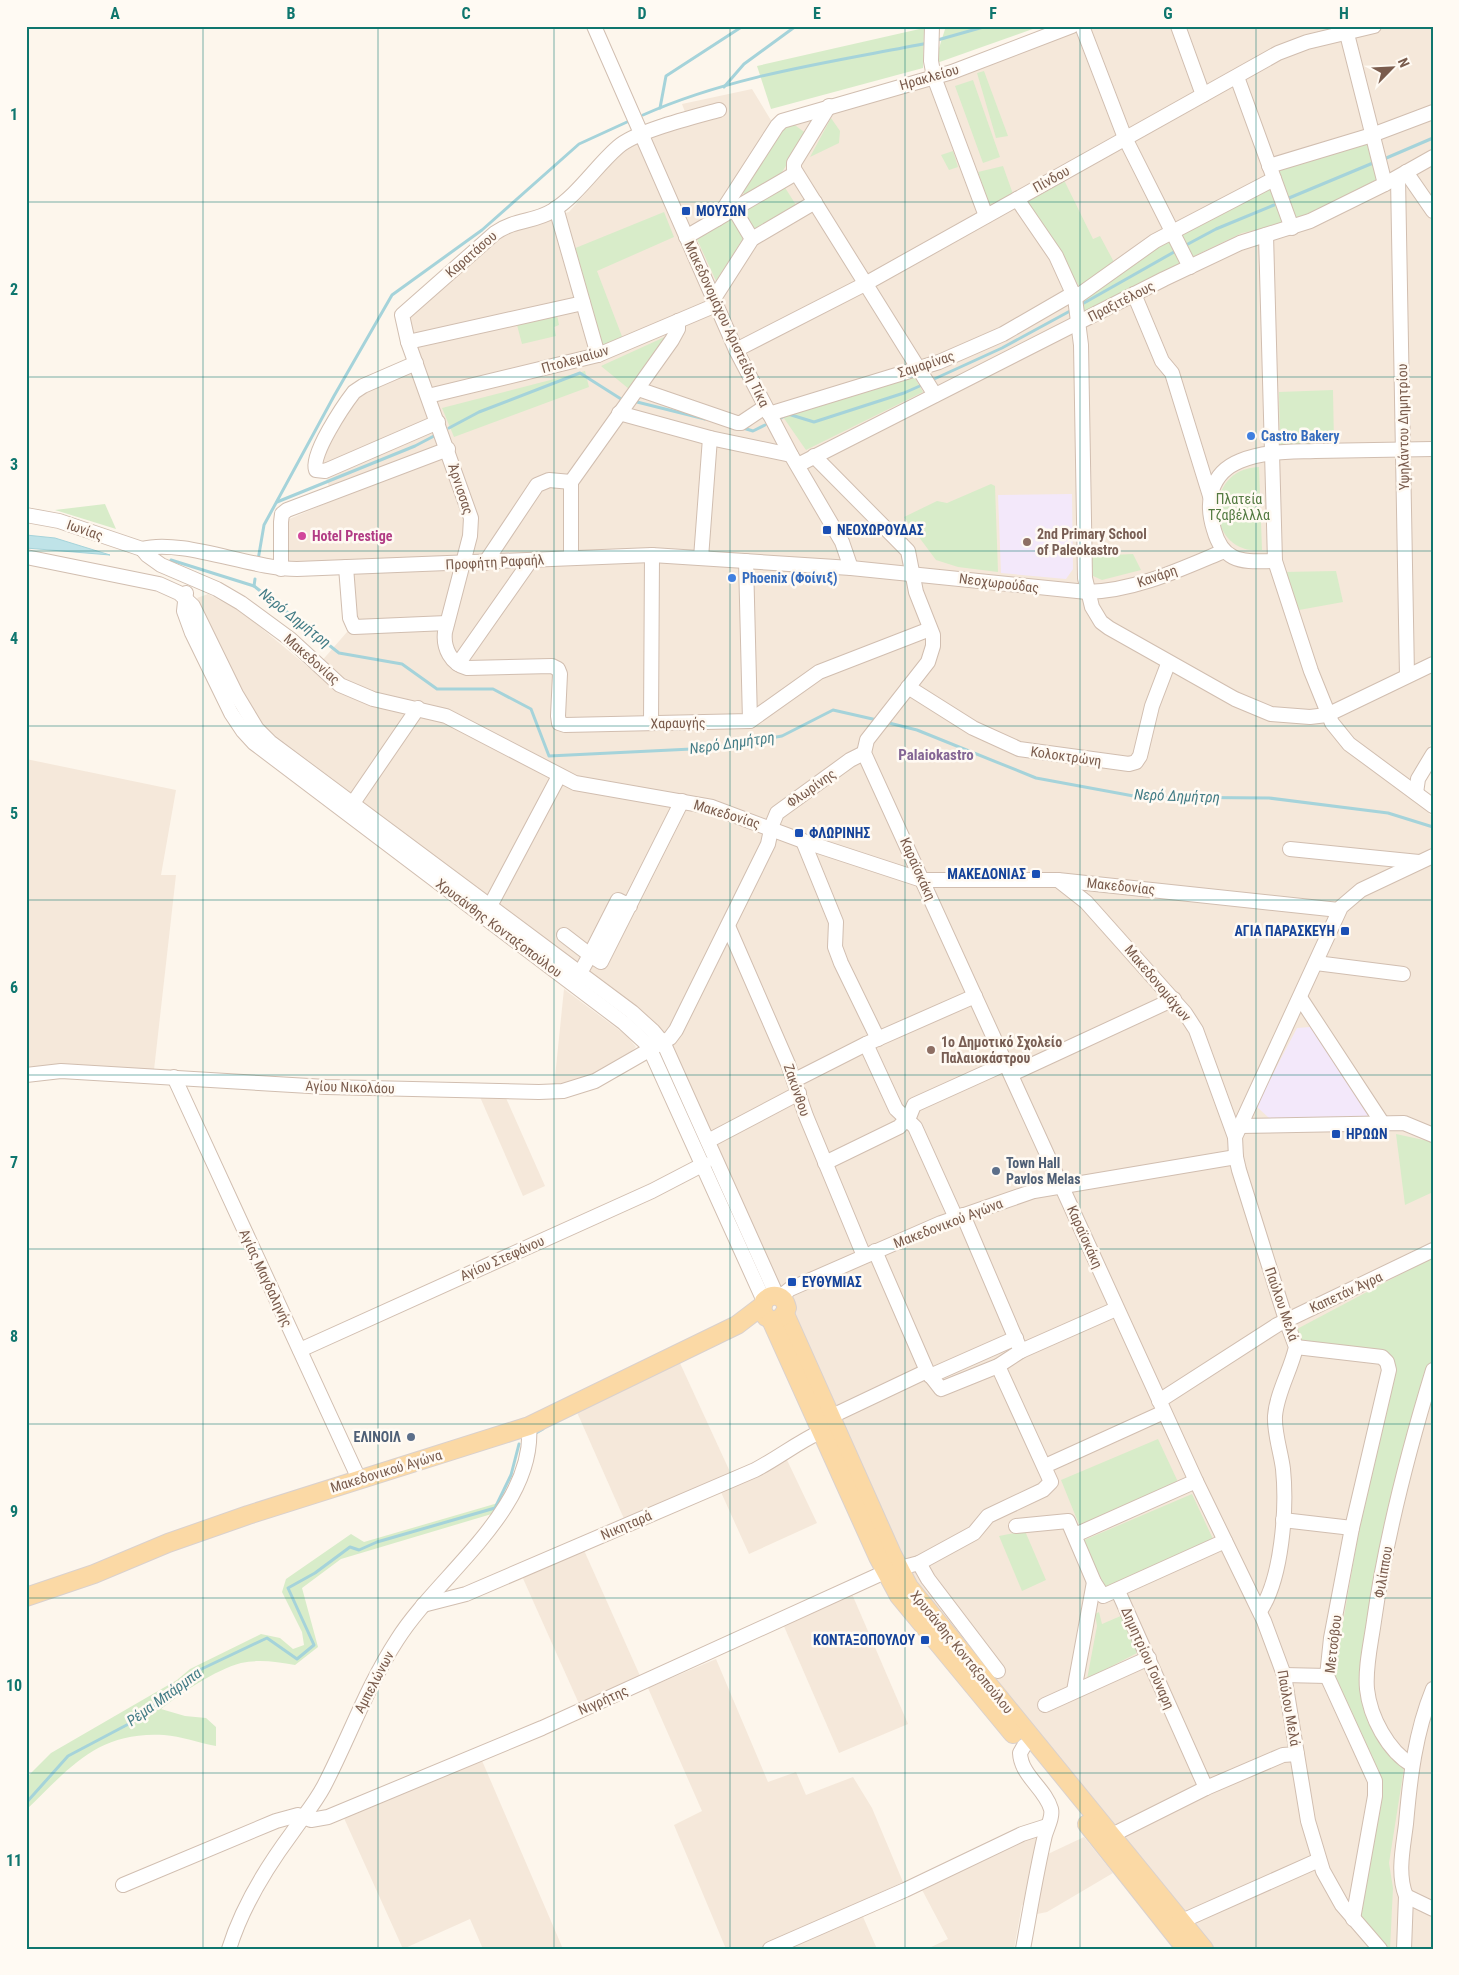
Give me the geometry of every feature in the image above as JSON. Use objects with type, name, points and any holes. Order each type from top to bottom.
[{"type":"main road","name":"Μακεδονικού Αγώνα","points":[[26,1597],[94,1574],[168,1543],[239,1518],[529,1426],[774,1307]]},
{"type":"main road","name":"Χρυσάνθης Κονταξοπούλου","points":[[774,1307],[892,1570],[899,1596],[1072,1804],[1186,1949]]},
{"type":"main road","name":"Χρυσάνθης Κονταξοπούλου","points":[[892,1570],[921,1602],[1204,1949]]},
{"type":"street","name":"Μακεδονομάχου Αριστείδη Τίκα","points":[[594,26],[736,350],[794,460],[842,542],[851,568]]},
{"type":"street","name":"Ηρακλείου","points":[[717,219],[782,121],[962,68],[1072,26]]},
{"type":"street","points":[[1082,26],[1125,138],[1190,267]]},
{"type":"street","points":[[1178,26],[1203,95]]},
{"type":"street","name":"Πίνδου","points":[[736,350],[865,284],[1288,49],[1346,29],[1374,26]]},
{"type":"street","points":[[1346,29],[1385,184]]},
{"type":"street","points":[[932,31],[931,61],[934,77],[986,216]]},
{"type":"street","points":[[1237,77],[1292,228]]},
{"type":"street","points":[[830,106],[794,163],[796,173],[935,395]]},
{"type":"street","name":"Καρατάσου","points":[[402,315],[495,233],[511,223],[542,216],[556,208],[619,146],[641,134],[719,110]]},
{"type":"street","name":"Σαμαρίνας","points":[[638,388],[741,423],[767,410],[918,368],[991,340],[1074,295],[1172,231],[1271,173],[1433,112]]},
{"type":"street","name":"Πραξιτέλους","points":[[814,456],[1134,294],[1240,243],[1292,228],[1385,184],[1433,157]]},
{"type":"street","points":[[686,237],[796,173]]},
{"type":"street","points":[[1402,175],[1433,211]]},
{"type":"street","name":"Υψηλάντου Δημητρίου","points":[[1402,175],[1407,676]]},
{"type":"street","points":[[1017,199],[1056,256],[1074,295],[1079,322],[1087,592],[1094,612],[1103,624],[1168,664],[1244,704],[1263,712],[1294,717],[1328,715],[1433,664]]},
{"type":"street","points":[[715,302],[752,239],[815,202]]},
{"type":"street","points":[[556,208],[598,355]]},
{"type":"street","points":[[734,209],[752,239]]},
{"type":"street","points":[[1266,235],[1275,561],[1328,715],[1348,744],[1433,806]]},
{"type":"street","points":[[1134,294],[1162,360],[1172,374],[1210,496],[1211,520],[1216,536],[1224,551],[1242,560],[1275,561]]},
{"type":"street","name":"Πτολεμαίων","points":[[428,396],[598,355],[678,321],[715,302]]},
{"type":"street","points":[[408,342],[584,303]]},
{"type":"street","name":"Άρνισσας","points":[[402,315],[408,342],[471,518],[470,536],[461,564],[447,623],[444,645],[458,664]]},
{"type":"street","points":[[571,558],[571,482],[677,332],[678,321]]},
{"type":"street","points":[[416,363],[363,386],[354,392],[316,453],[314,465],[316,470],[325,471],[438,422]]},
{"type":"street","points":[[619,413],[794,460],[814,456],[905,547],[916,592],[930,629],[933,646],[932,654],[872,732],[865,744],[864,753]]},
{"type":"street","points":[[701,558],[710,438]]},
{"type":"street","points":[[1210,496],[1217,480],[1231,465],[1257,455],[1433,449]]},
{"type":"street","points":[[281,569],[281,522],[282,514],[287,510],[448,450]]},
{"type":"street","points":[[485,562],[537,485],[549,480],[571,482]]},
{"type":"street","name":"Ιωνίας","points":[[26,515],[59,521],[142,549]]},
{"type":"street","name":"Προφήτη Ραφαήλ","points":[[142,549],[160,546],[183,549],[281,569],[461,564],[652,555],[851,568]]},
{"type":"street","name":"Μακεδονίας","points":[[142,549],[154,560],[217,589],[256,613],[290,639],[340,685],[373,699],[418,708],[461,724],[559,776],[592,787],[712,807],[804,841],[922,880],[1058,880],[1339,910]]},
{"type":"street","name":"Κανάρη","points":[[1087,592],[1105,591],[1141,583],[1224,551]]},
{"type":"street","points":[[651,723],[652,555]]},
{"type":"street","points":[[26,557],[159,584],[186,598]]},
{"type":"street","points":[[458,664],[531,560]]},
{"type":"street","points":[[746,561],[750,721]]},
{"type":"street","points":[[346,567],[350,618],[354,626],[447,623]]},
{"type":"street","name":"Νεοχωρούδας","points":[[851,568],[1087,592]]},
{"type":"street","name":"Χρυσάνθης Κονταξοπούλου","points":[[189,577],[184,610],[192,633],[231,713],[254,743],[624,1023],[657,1045],[704,1164],[774,1307]]},
{"type":"street","name":"Χρυσάνθης Κονταξοπούλου","points":[[186,598],[199,616],[236,694],[257,729],[270,742],[632,1012],[657,1045],[708,1141],[774,1307]]},
{"type":"street","points":[[750,721],[819,672],[930,629]]},
{"type":"street","name":"Χαραυγής","points":[[458,664],[466,668],[552,666],[558,669],[560,674],[558,716],[559,723],[565,725],[750,721]]},
{"type":"street","name":"Κολοκτρώνη","points":[[908,687],[973,728],[1019,749],[1129,764],[1136,762],[1140,756],[1152,706],[1168,664]]},
{"type":"street","points":[[354,803],[418,708]]},
{"type":"street","name":"Φλωρίνης","points":[[657,1045],[676,1030],[768,844],[771,828],[780,810],[864,753]]},
{"type":"street","name":"Καραϊσκάκη","points":[[864,753],[1010,1068],[1116,1309],[1196,1481],[1260,1611]]},
{"type":"street","points":[[1416,793],[1418,779],[1433,754]]},
{"type":"street","points":[[490,906],[559,776]]},
{"type":"street","points":[[564,934],[601,962],[682,801]]},
{"type":"street","points":[[804,841],[836,922],[835,947],[896,1110],[915,1128],[1019,1344]]},
{"type":"street","points":[[1290,849],[1420,862]]},
{"type":"street","name":"Παύλου Μελά","points":[[1380,1949],[1353,1919],[1331,1888],[1319,1860],[1308,1821],[1284,1675],[1260,1611],[1269,1598],[1276,1575],[1283,1520],[1284,1485],[1275,1419],[1277,1406],[1296,1347],[1236,1156],[1237,1131],[1301,999],[1339,910],[1361,890],[1433,856]]},
{"type":"street","name":"Μακεδονομάχων","points":[[1058,880],[1086,902],[1174,999],[1196,1030],[1237,1131]]},
{"type":"street","name":"Ζακύνθου","points":[[728,926],[797,1087],[826,1163],[929,1373]]},
{"type":"street","points":[[580,972],[590,955]]},
{"type":"street","points":[[1316,963],[1403,974]]},
{"type":"street","points":[[708,1141],[872,1042],[975,996]]},
{"type":"street","points":[[826,1163],[899,1127],[906,1120],[914,1105],[1010,1068],[1174,999]]},
{"type":"street","points":[[1301,999],[1383,1124]]},
{"type":"street","name":"Αγίου Νικολάου","points":[[26,1075],[62,1071],[326,1087],[555,1092],[575,1088],[595,1080],[657,1045]]},
{"type":"street","name":"Αγίας Μαγδαληνής","points":[[174,1077],[359,1479]]},
{"type":"street","points":[[1237,1131],[1404,1123],[1433,1135]]},
{"type":"street","name":"Μακεδονικού Αγώνα","points":[[774,1307],[814,1278],[959,1217],[1034,1191],[1236,1156]]},
{"type":"street","name":"Αγίου Στεφάνου","points":[[300,1350],[652,1191],[704,1164]]},
{"type":"street","name":"Καπετάν Άγρα","points":[[1045,1466],[1162,1406],[1286,1320],[1433,1250]]},
{"type":"street","points":[[929,1373],[936,1385],[944,1389],[998,1366],[1019,1344],[1116,1309]]},
{"type":"street","name":"Νικηταρά","points":[[423,1605],[466,1594],[755,1470],[783,1456],[790,1447],[826,1424],[929,1373],[1019,1344]]},
{"type":"street","name":"Μετσόβου","points":[[1296,1347],[1382,1357],[1388,1362],[1389,1370],[1352,1528],[1331,1638],[1326,1676],[1375,1781],[1375,1796],[1353,1919]]},
{"type":"street","points":[[998,1366],[1045,1466]]},
{"type":"street","name":"Φιλίππου","points":[[1412,1765],[1392,1750],[1380,1726],[1367,1690],[1368,1667],[1392,1524],[1411,1440],[1433,1370]]},
{"type":"street","points":[[1421,1410],[1433,1388]]},
{"type":"street","name":"Αμπελώνων","points":[[229,1949],[236,1927],[264,1875],[323,1787],[378,1673],[397,1640],[423,1605],[485,1535],[510,1500],[527,1456],[529,1426]]},
{"type":"street","name":"Νιγρήτης","points":[[123,1885],[276,1820],[292,1816],[316,1820],[328,1817],[542,1728],[892,1570],[918,1564],[974,1533],[988,1516],[1043,1490],[1050,1484],[1045,1466]]},
{"type":"street","points":[[1075,1535],[1196,1481]]},
{"type":"street","points":[[1283,1520],[1352,1528]]},
{"type":"street","points":[[1016,1526],[1068,1521],[1094,1582],[1074,1691]]},
{"type":"street","points":[[1118,1591],[1225,1541]]},
{"type":"street","points":[[918,1564],[998,1671]]},
{"type":"street","name":"Δημητρίου Γούναρη","points":[[1094,1582],[1103,1596],[1118,1591],[1206,1788]]},
{"type":"street","points":[[1045,1706],[1149,1658]]},
{"type":"street","points":[[1284,1675],[1326,1676]]},
{"type":"street","points":[[1404,1949],[1406,1896],[1403,1888],[1401,1864],[1412,1765],[1424,1711],[1433,1689]]},
{"type":"street","points":[[1023,1949],[1051,1810],[1024,1768],[1020,1755],[1024,1746]]},
{"type":"street","points":[[1112,1835],[1206,1788],[1283,1755],[1297,1754]]},
{"type":"street","points":[[770,1949],[897,1894],[1022,1834],[1047,1826]]},
{"type":"street","points":[[1182,1921],[1319,1860]]},
{"type":"street","points":[[1406,1896],[1433,1909]]},
{"type":"shaded area","points":[[1084,26],[1433,26],[1433,741],[1414,771],[1408,794],[1421,804],[1433,818],[1433,1949],[1208,1949],[913,1584],[791,1314],[793,1305],[784,1285],[778,1287],[653,1023],[644,1013],[269,731],[254,717],[197,598],[208,594],[242,612],[313,671],[354,624],[351,563],[287,564],[287,520],[334,500],[318,456],[356,395],[421,364],[405,317],[507,228],[569,212],[624,148],[688,120],[682,104],[752,89],[778,132],[782,125]]},
{"type":"shaded area","points":[[1072,494],[1073,569],[1066,579],[1001,573],[998,495]]},
{"type":"shaded area","points":[[26,759],[176,790],[161,875],[176,875],[154,1070],[61,1065],[26,1067]]},
{"type":"shaded area","points":[[564,989],[627,1036],[636,1047],[625,1058],[599,1074],[554,1087]]},
{"type":"shaded area","points":[[1310,1027],[1375,1120],[1269,1118],[1256,1106],[1297,1028]]},
{"type":"shaded area","points":[[480,1097],[506,1098],[545,1186],[523,1196]]},
{"type":"shaded area","points":[[679,1361],[731,1474],[625,1521],[576,1410]]},
{"type":"shaded area","points":[[787,1460],[817,1523],[749,1554],[720,1490]]},
{"type":"shaded area","points":[[583,1548],[641,1678],[580,1706],[521,1574]]},
{"type":"shaded area","points":[[852,1594],[908,1724],[839,1753],[783,1624]]},
{"type":"shaded area","points":[[716,1659],[768,1782],[796,1772],[806,1795],[853,1777],[872,1808],[903,1882],[857,1903],[877,1949],[726,1949],[674,1825],[702,1811],[648,1688]]},
{"type":"shaded area","points":[[480,1756],[563,1949],[483,1949],[470,1919],[403,1949],[343,1816]]},
{"type":"shaded area","points":[[1031,1834],[1038,1839],[1033,1861],[1084,1837],[1113,1873],[1047,1912],[1032,1915],[1035,1900],[1022,1905],[1014,1949],[927,1949],[948,1939],[920,1886]]},
{"type":"green space","points":[[946,26],[1041,26],[934,64]]},
{"type":"green space","points":[[924,28],[923,68],[771,109],[757,66]]},
{"type":"green space","points":[[984,71],[1008,136],[996,138],[977,73]]},
{"type":"green space","points":[[973,80],[1000,157],[983,163],[955,86]]},
{"type":"green space","points":[[831,118],[840,131],[839,143],[810,157]]},
{"type":"green space","points":[[792,123],[807,134],[780,175],[745,195],[740,189],[782,125]]},
{"type":"green space","points":[[1369,138],[1378,173],[1376,180],[1294,221],[1275,168]]},
{"type":"green space","points":[[953,151],[958,167],[949,170],[941,155]]},
{"type":"green space","points":[[1003,166],[1013,194],[989,205],[978,172]]},
{"type":"green space","points":[[1064,180],[1093,239],[1100,236],[1115,264],[1081,290],[1067,265],[1024,201]]},
{"type":"green space","points":[[1271,184],[1285,224],[1242,233],[1192,257],[1179,230]]},
{"type":"green space","points":[[784,186],[796,205],[744,237],[716,281],[696,237]]},
{"type":"green space","points":[[664,212],[674,237],[597,271],[623,339],[602,348],[573,249]]},
{"type":"green space","points":[[1170,235],[1184,263],[1083,313],[1079,299]]},
{"type":"green space","points":[[557,315],[559,325],[554,327],[556,336],[522,344],[517,325]]},
{"type":"green space","points":[[669,335],[629,389],[601,366]]},
{"type":"green space","points":[[585,371],[589,387],[454,437],[442,408]]},
{"type":"green space","points":[[912,373],[923,392],[806,450],[781,414]]},
{"type":"green space","points":[[1333,390],[1334,444],[1280,446],[1279,392]]},
{"type":"green space","name":"Πλατεία Τζαβέλλλα","points":[[1259,467],[1262,550],[1244,549],[1230,540],[1221,527],[1218,512],[1220,496],[1227,482],[1240,471]]},
{"type":"green space","points":[[991,484],[995,486],[998,572],[958,567],[936,560],[904,517],[937,501],[947,503]]},
{"type":"green space","points":[[105,504],[116,529],[55,510]]},
{"type":"green space","points":[[1133,554],[1141,570],[1102,580],[1093,576],[1091,556]]},
{"type":"green space","points":[[1336,571],[1343,602],[1299,610],[1283,572]]},
{"type":"green space","points":[[1396,1134],[1433,1142],[1433,1192],[1405,1205]]},
{"type":"green space","points":[[1433,1257],[1433,1360],[1416,1410],[1367,1689],[1404,1768],[1389,1863],[1393,1888],[1390,1949],[1358,1916],[1383,1782],[1334,1674],[1370,1467],[1394,1367],[1306,1350],[1297,1329]]},
{"type":"green space","points":[[1158,1439],[1178,1482],[1080,1527],[1061,1480]]},
{"type":"green space","points":[[1192,1494],[1213,1539],[1106,1588],[1082,1541]]},
{"type":"green space","points":[[498,1503],[495,1513],[341,1559],[302,1588],[318,1647],[295,1665],[254,1661],[231,1666],[199,1683],[161,1709],[185,1716],[206,1718],[216,1727],[216,1746],[164,1735],[141,1735],[120,1739],[86,1755],[26,1810],[26,1778],[51,1753],[177,1680],[190,1669],[261,1634],[280,1638],[293,1649],[304,1645],[302,1632],[282,1592],[286,1579],[351,1534],[364,1542]]},
{"type":"green space","points":[[1025,1531],[1046,1580],[1022,1591],[999,1536]]},
{"type":"green space","points":[[1099,1612],[1102,1624],[1123,1615],[1139,1652],[1087,1679],[1097,1626],[1095,1614]]},
{"type":"water","points":[[26,535],[55,538],[110,555],[26,548]]},
{"type":"waterway","points":[[660,108],[666,76],[743,26]]},
{"type":"waterway","points":[[724,87],[744,64],[796,26]]},
{"type":"waterway","points":[[934,41],[987,26]]},
{"type":"waterway","points":[[643,115],[677,101],[747,80],[783,71],[928,43]]},
{"type":"waterway","points":[[258,560],[264,525],[334,396],[392,295],[482,230],[579,144],[627,122]]},
{"type":"waterway","points":[[1384,159],[1433,138]]},
{"type":"waterway","points":[[1289,198],[1373,163]]},
{"type":"waterway","points":[[1188,244],[1216,229],[1274,205]]},
{"type":"waterway","points":[[1084,303],[1174,252]]},
{"type":"waterway","points":[[932,380],[1002,348],[1070,311]]},
{"type":"waterway","points":[[449,428],[479,412],[580,373],[621,399]]},
{"type":"waterway","points":[[781,418],[788,414],[814,422],[904,393],[922,385]]},
{"type":"waterway","points":[[637,402],[705,419]]},
{"type":"waterway","points":[[743,428],[753,431],[765,425]]},
{"type":"waterway","points":[[277,502],[415,446],[434,436]]},
{"type":"waterway","name":"Νερό Δημήτρη","points":[[171,560],[254,586],[339,653],[402,664],[437,689],[493,689],[531,709],[549,756],[712,748],[782,736],[833,710],[877,720]]},
{"type":"waterway","name":"Νερό Δημήτρη","points":[[254,586],[255,579]]},
{"type":"waterway","name":"Νερό Δημήτρη","points":[[885,722],[917,730],[1036,778],[1139,797],[1269,798],[1388,813],[1433,827]]},
{"type":"waterway","name":"Ρέμα Μπάρμπα","points":[[536,1433],[543,1429]]},
{"type":"waterway","name":"Ρέμα Μπάρμπα","points":[[26,1803],[68,1756],[138,1719],[191,1674],[267,1638],[297,1659],[314,1645],[288,1588],[315,1573],[350,1547],[359,1550],[377,1542],[495,1508],[511,1475],[519,1444]]},
{"type":"place","name":"ΜΟΥΣΩΝ","points":[[686,211]]},
{"type":"place","name":"Castro Bakery","points":[[1251,436]]},
{"type":"place","name":"ΝΕΟΧΩΡΟΥΔΑΣ","points":[[827,530]]},
{"type":"place","name":"Hotel Prestige","points":[[302,536]]},
{"type":"place","name":"2nd Primary School of Paleokastro","points":[[1027,542]]},
{"type":"place","name":"Phoenix (Φοίνιξ)","points":[[732,578]]},
{"type":"place","name":"ΦΛΩΡΙΝΗΣ","points":[[799,833]]},
{"type":"place","name":"ΜΑΚΕΔΟΝΙΑΣ","points":[[1036,874]]},
{"type":"place","name":"ΑΓΙΑ ΠΑΡΑΣΚΕΥΗ","points":[[1345,931]]},
{"type":"place","name":"1ο Δημοτικό Σχολείο Παλαιοκάστρου","points":[[931,1050]]},
{"type":"place","name":"ΗΡΩΩΝ","points":[[1336,1134]]},
{"type":"place","name":"Town Hall Pavlos Melas","points":[[996,1171]]},
{"type":"place","name":"ΕΥΘΥΜΙΑΣ","points":[[792,1282]]},
{"type":"place","name":"ΕΛΙΝΟΙΛ","points":[[411,1437]]},
{"type":"place","name":"ΚΟΝΤΑΞΟΠΟΥΛΟΥ","points":[[925,1640]]},
{"type":"district","name":"Palaiokastro","points":[[936,755]]}]
